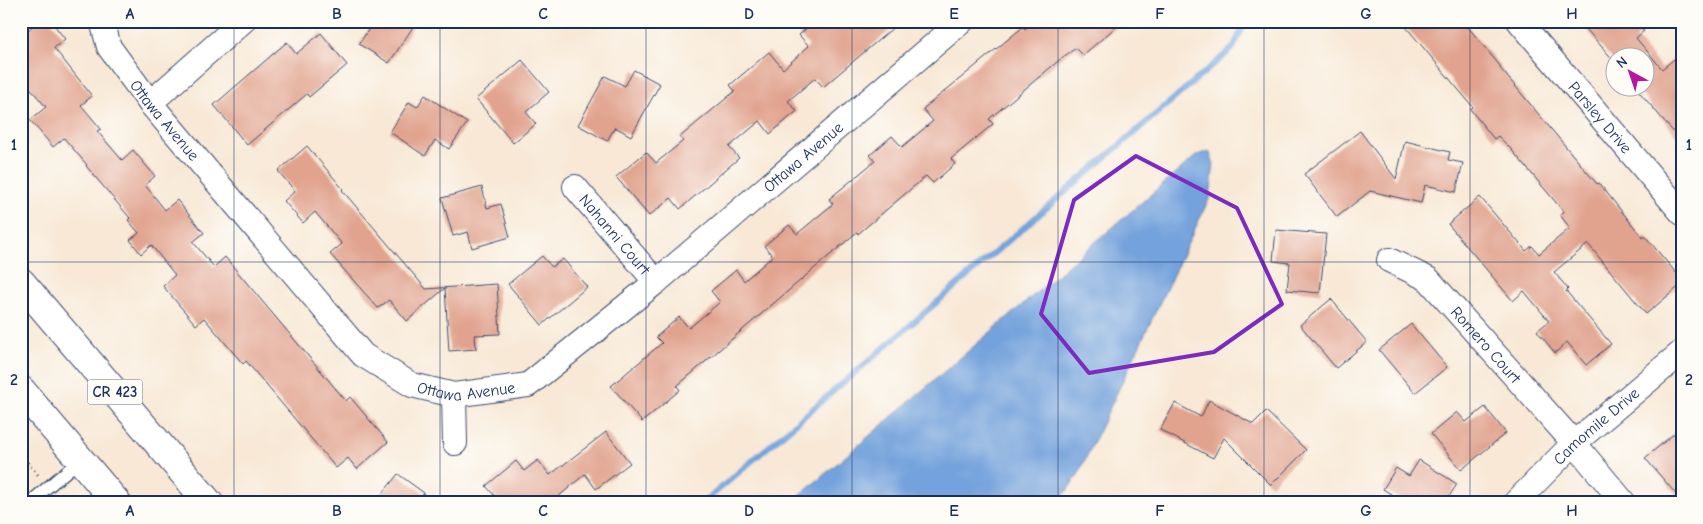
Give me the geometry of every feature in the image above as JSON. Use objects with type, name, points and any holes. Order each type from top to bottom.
[{"type":"highway","name":"CR 423","points":[[21,282],[208,503]]},
{"type":"highway","points":[[21,390],[116,503]]},
{"type":"street","name":"Ottawa Avenue","points":[[102,21],[109,46],[150,103],[363,355],[412,385],[454,395],[528,385],[656,282],[962,21]]},
{"type":"street","points":[[150,103],[243,21]]},
{"type":"street","name":"Parsley Drive","points":[[1519,21],[1682,213]]},
{"type":"street","name":"Nahanni Court","points":[[575,187],[656,282]]},
{"type":"street","name":"Romero Court","points":[[1388,260],[1428,279],[1574,443],[1624,503]]},
{"type":"street","name":"Camomile Drive","points":[[1515,503],[1574,443],[1682,352]]},
{"type":"street","points":[[454,395],[455,443]]},
{"type":"lane","points":[[29,503],[80,460]]},
{"type":"highlighted area","points":[[1136,156],[1237,208],[1282,304],[1214,352],[1089,373],[1041,314],[1074,200]]},
{"type":"water","points":[[1209,151],[1214,164],[1210,197],[1078,475],[1058,503],[791,503],[1197,155]]},
{"type":"building","points":[[39,21],[51,21],[65,39],[54,48],[92,96],[81,105],[101,129],[97,131],[122,160],[133,150],[155,176],[145,185],[165,210],[177,200],[204,233],[193,242],[214,267],[225,257],[346,401],[350,397],[388,442],[357,469],[348,458],[336,468],[246,361],[243,364],[204,318],[196,325],[163,286],[175,275],[151,245],[141,254],[130,240],[139,233],[128,220],[130,218],[64,138],[53,147],[30,120],[46,107],[21,77],[21,36]]},
{"type":"building","points":[[374,21],[417,21],[389,63],[359,44]]},
{"type":"building","points":[[815,21],[901,21],[823,87],[815,78],[788,101],[797,111],[770,134],[760,121],[729,147],[739,158],[680,209],[671,198],[649,216],[616,177],[646,152],[656,163],[683,141],[680,137],[735,91],[730,85],[769,52],[783,69],[809,46],[799,35]]},
{"type":"building","points":[[1033,21],[1123,21],[1083,55],[1076,48],[1063,57],[989,119],[993,124],[951,159],[955,164],[933,183],[926,176],[858,234],[857,232],[677,386],[680,390],[642,422],[611,386],[662,343],[656,337],[679,317],[689,328],[720,302],[711,291],[736,270],[744,281],[773,256],[764,246],[789,225],[797,234],[833,204],[829,199],[875,161],[870,155],[892,136],[902,147],[933,121],[923,109],[1023,27],[1025,29]]},
{"type":"building","points":[[1401,21],[1463,21],[1597,184],[1599,183],[1643,238],[1645,236],[1682,280],[1682,284],[1646,314],[1588,244],[1554,272],[1568,289],[1566,291],[1611,344],[1586,365],[1567,342],[1555,353],[1537,331],[1549,321],[1524,291],[1513,301],[1448,224],[1480,197],[1526,251],[1532,246],[1539,254],[1570,228],[1560,215],[1564,212],[1510,148],[1498,136],[1494,139],[1470,109],[1473,107]]},
{"type":"building","points":[[1579,21],[1636,21],[1644,31],[1636,38],[1644,48],[1606,48],[1606,52]]},
{"type":"building","points":[[321,33],[347,65],[309,97],[307,94],[247,145],[214,105],[287,42],[296,54]]},
{"type":"building","points":[[1674,59],[1682,68],[1682,142],[1645,98],[1656,98],[1656,62],[1662,69]]},
{"type":"building","points":[[522,60],[549,92],[526,112],[536,124],[513,143],[476,99]]},
{"type":"building","points":[[634,70],[660,84],[631,136],[615,127],[607,141],[578,125],[605,76],[625,86]]},
{"type":"building","points":[[425,95],[467,123],[449,149],[435,140],[425,156],[390,132],[409,102],[417,107]]},
{"type":"building","points":[[1360,131],[1396,179],[1405,141],[1450,152],[1448,160],[1463,163],[1456,192],[1425,185],[1421,203],[1370,191],[1337,217],[1304,174]]},
{"type":"building","points":[[307,146],[426,289],[497,284],[500,334],[475,335],[476,349],[449,351],[445,288],[407,321],[389,300],[378,308],[330,254],[342,244],[315,212],[303,223],[284,201],[295,191],[278,171]]},
{"type":"building","points":[[482,187],[487,208],[501,204],[510,237],[472,248],[468,232],[453,236],[442,198]]},
{"type":"building","points":[[1276,230],[1326,234],[1320,293],[1287,290],[1290,263],[1273,261]]},
{"type":"building","points":[[542,256],[552,267],[563,259],[587,287],[542,325],[508,284]]},
{"type":"building","points":[[1331,299],[1367,342],[1336,368],[1300,325]]},
{"type":"building","points":[[1411,324],[1447,367],[1415,393],[1379,350]]},
{"type":"building","points":[[1209,400],[1253,424],[1266,411],[1306,450],[1271,485],[1224,438],[1213,458],[1160,430],[1175,403],[1201,417]]},
{"type":"building","points":[[1485,407],[1506,433],[1461,470],[1431,434],[1457,412],[1466,422]]},
{"type":"building","points":[[1682,427],[1682,501],[1645,458]]},
{"type":"building","points":[[606,432],[630,463],[596,489],[585,474],[551,503],[501,503],[486,486],[516,461],[524,471],[538,460],[550,475]]},
{"type":"building","points":[[1419,460],[1457,484],[1445,503],[1405,503],[1383,489],[1396,468],[1409,476]]},
{"type":"building","points":[[398,474],[424,493],[417,503],[375,503]]},
{"type":"waterway","points":[[703,503],[1233,48],[1246,21]]}]
